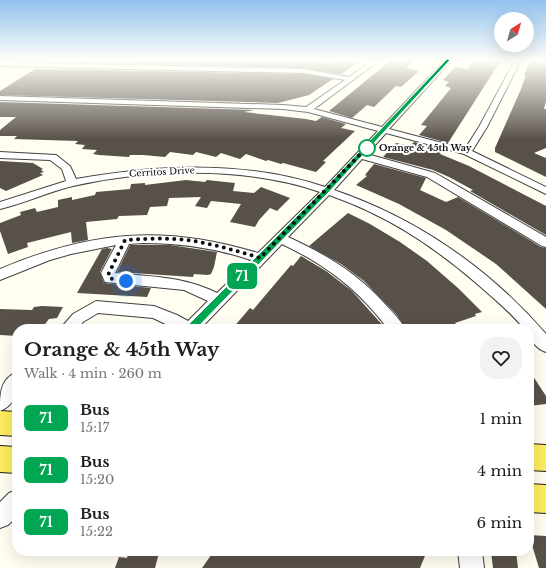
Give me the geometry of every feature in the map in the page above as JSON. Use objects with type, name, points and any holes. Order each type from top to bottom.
[{"type":"main road","points":[[0,423],[12,424]]},
{"type":"main road","points":[[534,457],[546,458]]},
{"type":"main road","points":[[0,459],[12,460]]},
{"type":"main road","points":[[534,498],[546,499]]},
{"type":"street","points":[[308,110],[340,87]]},
{"type":"street","points":[[194,324],[327,191],[424,87]]},
{"type":"street","points":[[467,152],[483,127],[504,87]]},
{"type":"street","points":[[0,98],[283,107],[308,110],[467,152],[546,191]]},
{"type":"street","points":[[0,155],[53,157],[66,168],[72,184]]},
{"type":"street","points":[[360,155],[431,175],[546,243]]},
{"type":"street","name":"Cerritos Drive","points":[[0,206],[72,184],[119,174],[159,170],[222,171],[285,179],[327,191],[362,204],[396,220],[431,242],[471,272],[514,309],[527,324]]},
{"type":"street","points":[[0,275],[23,264],[69,250],[109,241],[150,238],[192,241],[227,248],[260,258]]},
{"type":"street","points":[[279,238],[312,253],[337,268],[360,285],[393,324]]},
{"type":"street","points":[[125,240],[109,270],[109,277],[115,280],[184,285],[197,289],[218,300]]},
{"type":"street","points":[[73,324],[78,318],[96,307],[154,312],[180,324]]},
{"type":"street","name":"Cerritos Drive","points":[[534,332],[546,345]]},
{"type":"street","points":[[0,402],[12,386]]},
{"type":"street","points":[[0,517],[12,506]]},
{"type":"street","points":[[471,556],[472,568]]},
{"type":"building","points":[[7,87],[322,87],[309,95],[278,103],[0,95],[0,91]]},
{"type":"building","points":[[359,87],[395,87],[374,107],[367,105],[352,118],[329,111]]},
{"type":"building","points":[[447,87],[484,87],[448,143],[419,135],[427,126],[421,125],[451,88]]},
{"type":"building","points":[[522,87],[546,87],[546,101],[544,109],[546,109],[546,148],[534,153],[546,158],[546,177],[495,152],[495,148]]},
{"type":"building","points":[[0,102],[254,110],[244,112],[316,121],[322,117],[346,124],[341,128],[355,131],[323,161],[326,162],[316,172],[283,163],[281,164],[268,160],[266,161],[246,154],[240,159],[221,153],[216,157],[196,152],[193,155],[170,152],[165,157],[143,155],[130,155],[129,157],[99,155],[93,154],[97,150],[82,149],[85,145],[75,144],[78,141],[14,139],[17,136],[0,136],[0,130],[16,117],[0,117]]},
{"type":"building","points":[[414,142],[443,150],[440,154],[469,166],[546,206],[546,235],[470,191],[473,190],[449,177],[433,170],[383,157],[396,143],[410,146]]},
{"type":"building","points":[[0,161],[33,163],[43,169],[41,170],[44,172],[40,173],[43,175],[6,191],[0,188]]},
{"type":"building","points":[[374,164],[426,178],[420,190],[446,202],[458,197],[541,247],[546,248],[546,309],[496,264],[446,230],[399,204],[356,185],[367,176],[365,175]]},
{"type":"building","points":[[186,180],[205,182],[207,180],[235,183],[233,191],[254,193],[261,187],[290,198],[277,211],[270,208],[255,227],[230,222],[241,204],[211,201],[207,208],[195,206],[201,197],[169,198],[167,206],[150,207],[147,215],[119,216],[117,219],[86,222],[88,240],[72,243],[71,232],[27,243],[28,247],[8,254],[0,231],[0,223],[21,215],[20,212],[35,208],[37,212],[58,207],[58,200],[72,197],[72,200],[95,195],[96,192],[130,189],[131,184],[145,183],[145,185]]},
{"type":"building","points":[[348,213],[400,242],[427,261],[458,288],[482,312],[475,314],[476,316],[455,323],[456,324],[403,324],[396,314],[364,281],[341,264],[309,246]]},
{"type":"building","points":[[130,245],[170,245],[217,252],[214,267],[211,274],[208,275],[194,274],[193,277],[117,272]]},
{"type":"building","points":[[102,249],[112,249],[100,272],[104,283],[151,288],[147,297],[77,293]]},
{"type":"building","points":[[301,256],[326,271],[352,291],[382,324],[236,324],[250,308],[253,310],[291,265],[293,266]]},
{"type":"building","points":[[34,307],[63,307],[57,318],[49,319],[45,324],[12,324],[12,336],[0,335],[0,309],[32,310]]},
{"type":"building","points":[[534,378],[546,396],[546,404],[534,405]]},
{"type":"building","points":[[534,535],[546,536],[546,568],[539,568],[534,552]]},
{"type":"building","points":[[128,556],[158,556],[155,568],[115,568],[119,557],[127,558]]},
{"type":"building","points":[[210,556],[425,556],[420,568],[202,568]]},
{"type":"building","points":[[492,556],[517,556],[518,568],[493,568]]},
{"type":"bus line","name":"71","points":[[195,324],[327,191],[424,87]]},
{"type":"place","name":"Orange & 45th Way","points":[[367,148]]},
{"type":"route","points":[[126,281],[112,279],[108,275],[109,270],[125,240],[150,238],[192,241],[227,248],[260,258],[327,191],[371,143],[367,148]]}]
